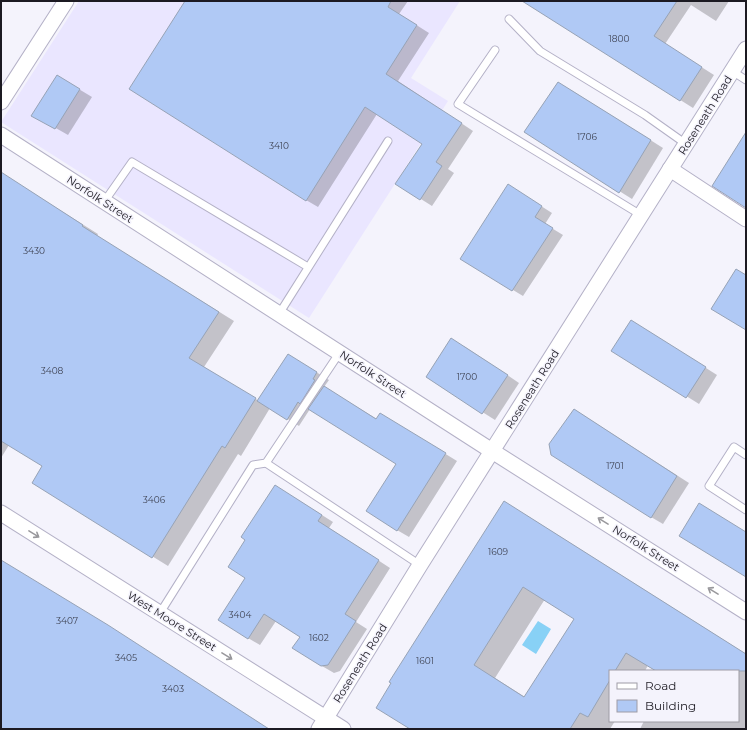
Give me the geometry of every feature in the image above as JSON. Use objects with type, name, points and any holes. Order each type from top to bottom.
[{"type":"street","points":[[1,102],[66,1]]},
{"type":"street","name":"Roseneath Road","points":[[322,724],[420,565],[746,49]]},
{"type":"street","name":"Norfolk Street","points":[[1,135],[492,451],[746,612]]},
{"type":"street","points":[[670,169],[746,219]]},
{"type":"street","name":"West Moore Street","points":[[1,513],[160,613],[322,724],[343,729]]},
{"type":"lane","points":[[509,19],[540,50],[645,115],[686,144]]},
{"type":"lane","points":[[495,50],[458,104],[641,215]]},
{"type":"lane","points":[[732,71],[746,80]]},
{"type":"lane","points":[[279,314],[388,141]]},
{"type":"lane","points":[[104,202],[132,162],[308,267]]},
{"type":"lane","points":[[266,463],[340,352]]},
{"type":"lane","points":[[746,455],[734,447],[709,486],[746,510]]},
{"type":"lane","points":[[160,613],[253,465],[266,463],[420,565]]},
{"type":"shaded area","points":[[79,1],[460,1],[411,78],[448,101],[309,318],[1,122]]},
{"type":"water","points":[[538,621],[551,629],[536,654],[522,645]]},
{"type":"building","points":[[185,1],[391,1],[388,7],[417,25],[386,74],[462,123],[436,162],[442,166],[420,200],[395,184],[422,144],[365,107],[306,201],[129,89]]},
{"type":"building","points":[[522,1],[677,1],[654,36],[702,67],[680,101]]},
{"type":"building","points":[[57,75],[80,89],[55,129],[31,116]]},
{"type":"building","points":[[558,82],[651,140],[619,193],[524,132]]},
{"type":"building","points":[[746,132],[746,208],[712,186]]},
{"type":"building","points":[[1,172],[83,225],[82,226],[219,312],[189,358],[256,398],[225,448],[222,446],[152,558],[32,483],[42,466],[1,441]]},
{"type":"building","points":[[508,184],[542,206],[535,217],[553,228],[512,291],[460,259]]},
{"type":"building","points":[[736,269],[746,275],[746,330],[711,309]]},
{"type":"building","points":[[631,320],[706,367],[686,398],[611,351]]},
{"type":"building","points":[[451,338],[508,375],[482,414],[426,377]]},
{"type":"building","points":[[288,354],[317,372],[313,379],[315,380],[300,404],[298,402],[287,420],[257,401]]},
{"type":"building","points":[[324,386],[376,419],[380,413],[446,453],[397,531],[366,511],[396,464],[308,409]]},
{"type":"building","points":[[574,409],[677,476],[651,518],[551,455],[549,444]]},
{"type":"building","points":[[275,485],[322,515],[318,521],[379,560],[345,614],[356,621],[328,665],[321,666],[292,648],[300,637],[264,614],[248,639],[218,620],[245,578],[228,567],[245,540],[241,537]]},
{"type":"building","points":[[504,501],[746,654],[746,671],[739,671],[654,670],[626,653],[616,670],[609,670],[609,682],[588,717],[580,713],[570,729],[410,729],[376,708],[391,683],[389,682]],"holes":[[[523,587],[574,619],[524,697],[474,665]]]},
{"type":"building","points":[[699,503],[746,532],[746,577],[679,536]]},
{"type":"building","points":[[1,560],[108,625],[269,729],[1,729]]}]
